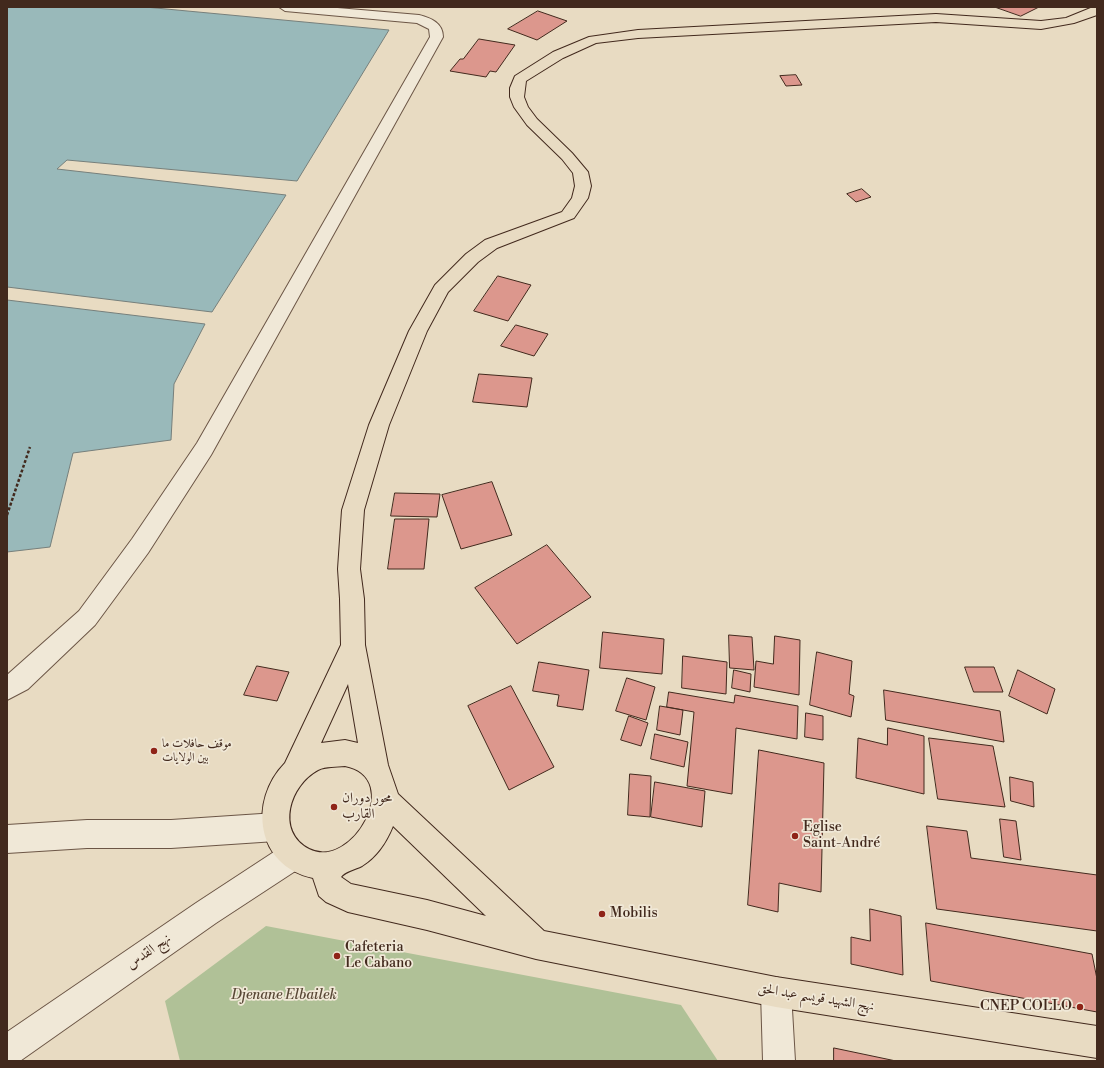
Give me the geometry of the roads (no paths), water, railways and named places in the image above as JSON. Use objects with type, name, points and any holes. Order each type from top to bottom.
[{"type":"main road","points":[[353,645],[293,773],[281,790],[276,808],[276,827],[282,843],[294,856],[310,864],[323,865],[342,862],[360,852],[374,838],[383,820],[386,801],[383,783],[375,768],[353,645],[352,599],[349,570],[353,510],[379,425],[418,331],[441,289],[472,258],[491,244],[568,215],[580,198],[583,186],[580,172],[567,156],[532,122],[521,107],[517,97],[517,88],[520,79],[558,55],[593,40],[638,34],[936,18],[1041,25],[1057,24],[1081,18],[1097,10]]},
{"type":"main road","points":[[293,773],[309,761],[326,754],[345,752],[361,758],[375,768]]},
{"type":"main road","points":[[386,801],[432,843],[536,944]]},
{"type":"main road","name":"نهج الشهيد قويسم عبد الحق","points":[[323,865],[329,886],[336,892],[348,898],[427,915],[536,944],[776,992],[1097,1042]]},
{"type":"street","points":[[7,688],[19,682],[86,618],[140,546],[191,468],[283,311],[418,71],[437,33],[436,27],[432,23],[419,19],[285,7]]},
{"type":"street","points":[[7,839],[87,834],[171,834],[276,827]]},
{"type":"street","name":"نهج القدس","points":[[7,1051],[200,917],[294,856]]},
{"type":"street","points":[[776,992],[779,1061]]},
{"type":"water","points":[[7,7],[145,7],[389,30],[297,181],[67,160],[57,169],[286,195],[212,312],[7,287]]},
{"type":"water","points":[[7,300],[205,324],[174,384],[171,440],[73,453],[50,547],[7,552]]},
{"type":"place","name":"موقف حافلات ما بين الولايات","points":[[154,751]]},
{"type":"place","name":"محور دوران القارب","points":[[334,807]]},
{"type":"place","name":"Eglise Saint-André","points":[[795,836]]},
{"type":"place","name":"Mobilis","points":[[602,914]]},
{"type":"place","name":"Cafeteria Le Cabano","points":[[337,956]]},
{"type":"place","name":"CNEP COLLO","points":[[1080,1007]]},
{"type":"park label","name":"Djenane Elbailek","points":[[284,996]]}]
